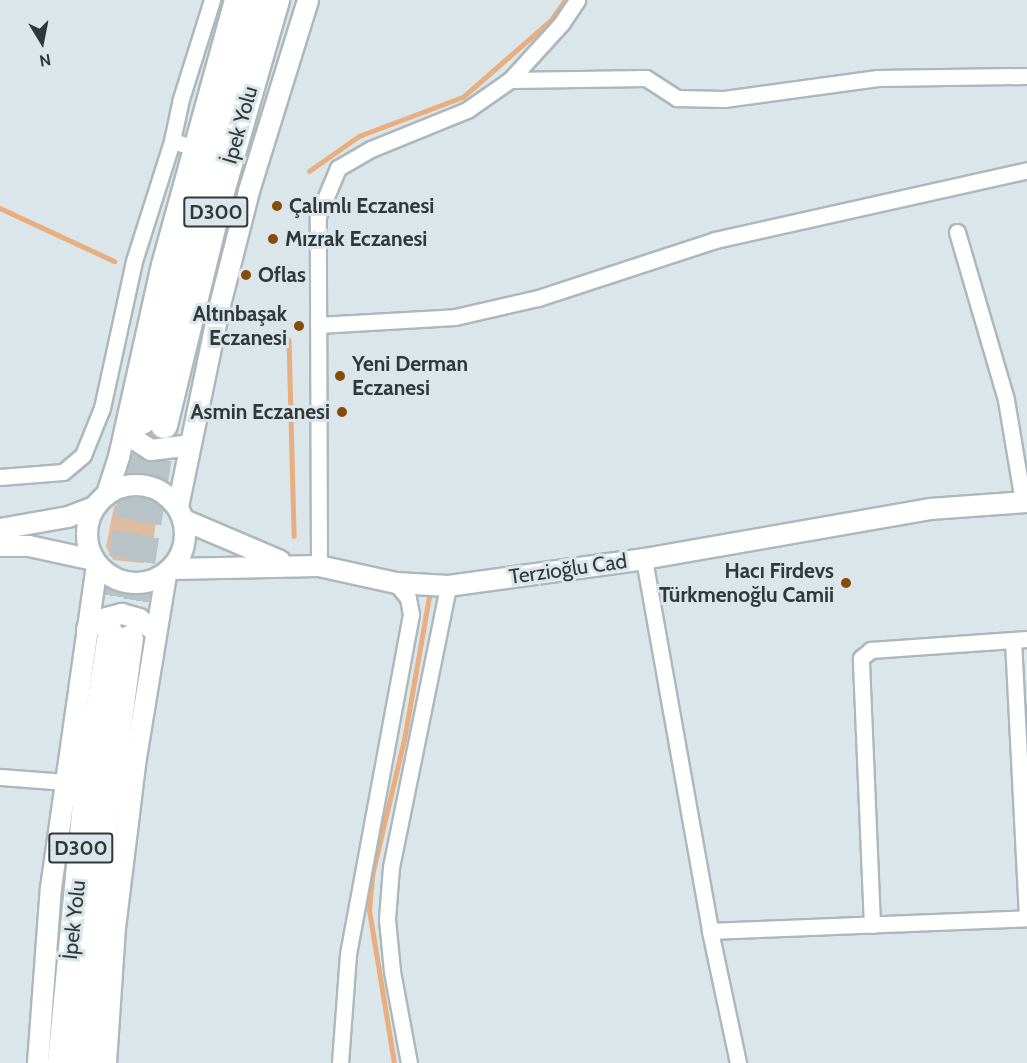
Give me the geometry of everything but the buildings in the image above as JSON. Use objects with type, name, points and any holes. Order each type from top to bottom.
[{"type":"highway","name":"İpek Yolu","points":[[144,425],[195,205],[254,0]]},
{"type":"highway","name":"İpek Yolu","points":[[144,425],[221,192],[276,0]]},
{"type":"highway","name":"İpek Yolu","points":[[61,1063],[88,783],[109,634]]},
{"type":"highway","name":"İpek Yolu","points":[[84,1063],[102,845],[109,634]]},
{"type":"street","points":[[0,477],[63,472],[84,455],[102,408],[134,261],[172,141],[180,102],[212,0]]},
{"type":"street","points":[[38,1063],[43,973],[65,782],[109,634],[87,533],[101,500],[144,425],[193,147],[235,0]]},
{"type":"street","points":[[106,1063],[115,928],[155,631],[169,571],[185,546],[181,514],[190,445],[249,192],[308,0]]},
{"type":"street","points":[[319,566],[318,216],[338,168],[371,149],[467,110],[510,80],[577,0]]},
{"type":"street","points":[[510,80],[646,78],[677,98],[724,99],[878,78],[1027,76]]},
{"type":"street","points":[[172,141],[193,147]]},
{"type":"street","points":[[318,325],[454,317],[538,298],[715,240],[1027,170]]},
{"type":"street","points":[[957,232],[1006,400],[1025,502]]},
{"type":"street","points":[[144,425],[134,440],[151,450],[190,445]]},
{"type":"street","points":[[0,529],[68,517],[129,486],[153,487],[181,514]]},
{"type":"street","name":"Terzioğlu Cad","points":[[169,571],[288,564],[319,566],[396,583],[448,586],[644,559],[930,509],[1025,502]]},
{"type":"street","name":"Terzioğlu Cad","points":[[181,514],[256,554],[288,564]]},
{"type":"street","points":[[0,546],[29,546],[95,562],[122,582],[153,581],[169,571]]},
{"type":"street","points":[[644,559],[710,931],[738,1063]]},
{"type":"street","points":[[340,1063],[349,943],[411,614],[408,598],[396,583]]},
{"type":"street","points":[[409,1063],[392,971],[387,919],[390,877],[448,586]]},
{"type":"street","points":[[109,634],[99,620],[122,614],[139,620],[155,631]]},
{"type":"street","points":[[710,931],[872,925],[1027,916],[1020,639],[871,650],[861,658],[872,925]]},
{"type":"street","points":[[0,777],[65,782]]},
{"type":"shaded area","points":[[133,500],[145,503],[157,514],[151,559],[143,563],[113,560],[106,547],[114,506]]},
{"type":"waterway","points":[[309,171],[359,136],[463,97],[551,20],[565,0]]},
{"type":"waterway","points":[[0,208],[114,261]]},
{"type":"waterway","points":[[289,340],[294,536]]},
{"type":"waterway","points":[[394,1063],[369,911],[372,875],[404,740],[430,591]]},
{"type":"tunnel","points":[[111,635],[142,421]]},
{"type":"tunnel","points":[[130,639],[164,425]]},
{"type":"place","name":"Çalımlı Eczanesi","points":[[277,206]]},
{"type":"place","name":"Mızrak Eczanesi","points":[[273,239]]},
{"type":"place","name":"Oflas","points":[[246,275]]},
{"type":"place","name":"Altınbaşak Eczanesi","points":[[299,326]]},
{"type":"place","name":"Yeni Derman Eczanesi","points":[[340,376]]},
{"type":"place","name":"Asmin Eczanesi","points":[[342,412]]},
{"type":"place","name":"Hacı Firdevs Türkmenoğlu Camii","points":[[846,583]]}]
